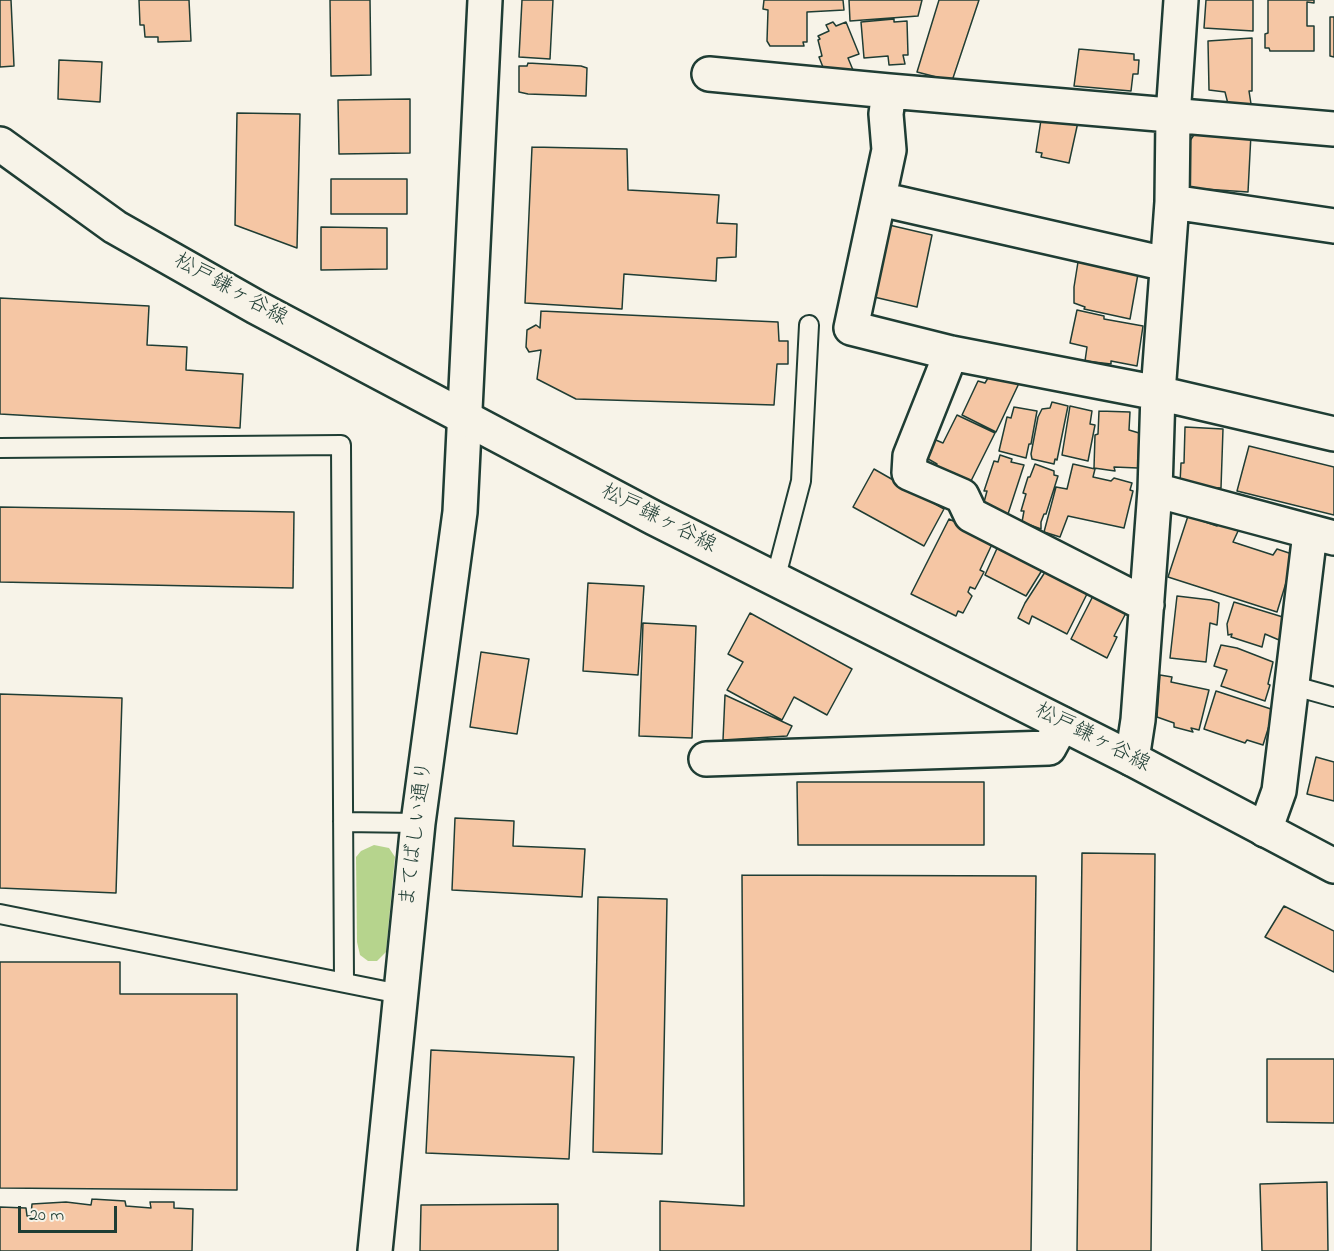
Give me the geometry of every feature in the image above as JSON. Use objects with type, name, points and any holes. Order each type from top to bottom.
[{"type":"street","name":"まてばしい通り","points":[[375,1251],[418,823],[460,512],[485,0]]},
{"type":"street","points":[[1132,759],[1138,720],[1155,490],[1158,393],[1172,202],[1173,116],[1181,0]]},
{"type":"street","points":[[709,74],[1334,129]]},
{"type":"street","points":[[889,91],[886,114],[889,150],[851,328],[951,353],[1158,393],[1334,434]]},
{"type":"street","name":"松戸鎌ヶ谷線","points":[[0,144],[116,227],[256,307],[548,463],[1132,759],[1334,866]]},
{"type":"street","points":[[880,199],[1166,264]]},
{"type":"street","points":[[1172,202],[1334,226]]},
{"type":"street","points":[[951,353],[910,456],[909,473],[962,496],[971,515],[1147,605]]},
{"type":"street","points":[[1155,490],[1322,535],[1291,685],[1279,791],[1264,830]]},
{"type":"street","points":[[706,759],[1049,748],[1062,724]]},
{"type":"lane","points":[[775,580],[784,538],[801,481],[809,324]]},
{"type":"lane","points":[[0,448],[341,445],[344,981]]},
{"type":"lane","points":[[1291,685],[1334,697]]},
{"type":"lane","points":[[343,822],[418,823]]},
{"type":"lane","points":[[0,914],[400,994]]},
{"type":"green space","points":[[374,845],[389,848],[395,857],[386,952],[377,961],[368,961],[360,955],[357,942],[356,857],[361,851]]},
{"type":"building","points":[[0,0],[11,0],[14,66],[0,67]]},
{"type":"building","points":[[139,0],[189,0],[191,41],[158,42],[158,37],[145,37],[144,25],[140,25]]},
{"type":"building","points":[[330,0],[370,0],[371,75],[331,76]]},
{"type":"building","points":[[522,0],[553,0],[550,59],[519,57]]},
{"type":"building","points":[[764,0],[843,0],[844,10],[807,12],[807,42],[803,42],[804,46],[770,46],[767,41],[768,10],[763,9]]},
{"type":"building","points":[[849,0],[922,0],[918,16],[850,21]]},
{"type":"building","points":[[939,0],[979,0],[952,81],[917,72]]},
{"type":"building","points":[[1206,0],[1253,0],[1253,31],[1204,28]]},
{"type":"building","points":[[1268,0],[1314,0],[1314,3],[1307,2],[1307,26],[1314,26],[1314,51],[1270,51],[1269,48],[1265,48],[1265,34],[1268,33]]},
{"type":"building","points":[[1330,17],[1334,17],[1334,57],[1330,56]]},
{"type":"building","points":[[894,19],[894,22],[907,21],[908,55],[903,55],[905,64],[889,65],[888,56],[864,58],[861,22]]},
{"type":"building","points":[[833,22],[836,26],[846,22],[859,54],[848,58],[853,70],[845,74],[843,69],[826,75],[819,57],[822,56],[818,36],[829,31],[826,25]]},
{"type":"building","points":[[1252,38],[1252,91],[1249,91],[1251,104],[1228,104],[1225,92],[1209,90],[1208,41]]},
{"type":"building","points":[[1079,49],[1134,54],[1134,60],[1139,60],[1138,74],[1133,74],[1131,91],[1074,86]]},
{"type":"building","points":[[59,60],[102,62],[100,102],[58,99]]},
{"type":"building","points":[[528,63],[587,68],[586,96],[519,92],[519,66],[527,66]]},
{"type":"building","points":[[410,99],[410,153],[339,154],[338,100]]},
{"type":"building","points":[[237,113],[300,114],[297,248],[235,225]]},
{"type":"building","points":[[1050,117],[1078,122],[1069,163],[1041,157],[1042,153],[1036,152],[1041,120],[1049,122]]},
{"type":"building","points":[[1196,132],[1251,134],[1248,192],[1204,189],[1204,191],[1192,192],[1188,187],[1189,142]]},
{"type":"building","points":[[532,147],[627,149],[628,190],[719,195],[717,223],[737,224],[736,257],[717,258],[716,281],[624,274],[622,309],[525,303]]},
{"type":"building","points":[[331,179],[407,179],[407,214],[331,214]]},
{"type":"building","points":[[889,225],[932,235],[917,307],[874,297]]},
{"type":"building","points":[[321,227],[387,228],[387,269],[321,270]]},
{"type":"building","points":[[1078,262],[1138,274],[1130,319],[1084,309],[1085,307],[1074,303]]},
{"type":"building","points":[[0,298],[149,306],[147,345],[187,347],[186,370],[243,374],[240,428],[0,414]]},
{"type":"building","points":[[1077,310],[1104,316],[1104,319],[1143,326],[1137,366],[1111,361],[1111,364],[1085,361],[1087,347],[1070,343]]},
{"type":"building","points":[[541,311],[778,322],[779,341],[788,341],[788,364],[777,364],[774,405],[576,399],[537,379],[541,350],[529,352],[526,347],[527,330],[536,325],[540,328]]},
{"type":"building","points":[[991,373],[1021,379],[996,432],[962,415],[978,381],[985,383]]},
{"type":"building","points":[[1052,402],[1068,406],[1057,460],[1055,459],[1054,464],[1032,459],[1031,454],[1038,417],[1042,409],[1050,408]]},
{"type":"building","points":[[1070,406],[1092,411],[1090,424],[1095,425],[1088,461],[1062,455]]},
{"type":"building","points":[[1014,407],[1037,411],[1026,458],[999,451],[1007,417],[1011,418]]},
{"type":"building","points":[[1099,411],[1130,412],[1129,430],[1139,433],[1138,468],[1114,467],[1115,471],[1094,468],[1095,435],[1098,434]]},
{"type":"building","points":[[957,415],[995,433],[969,485],[934,468],[937,464],[923,456],[931,438],[943,443]]},
{"type":"building","points":[[1185,427],[1223,429],[1221,488],[1193,487],[1180,483],[1181,463],[1184,463]]},
{"type":"building","points":[[1249,446],[1334,467],[1334,515],[1237,491]]},
{"type":"building","points":[[1000,455],[1012,459],[1011,462],[1024,465],[1008,514],[983,506],[987,491],[984,491],[994,461],[998,462]]},
{"type":"building","points":[[1035,464],[1054,471],[1054,475],[1058,476],[1046,514],[1041,522],[1041,529],[1022,522],[1024,511],[1021,511],[1026,494],[1023,493]]},
{"type":"building","points":[[1073,464],[1095,469],[1093,477],[1111,481],[1114,478],[1132,483],[1130,490],[1133,491],[1124,528],[1068,516],[1060,537],[1044,532],[1056,487],[1067,489]]},
{"type":"building","points":[[874,469],[944,509],[924,546],[853,507]]},
{"type":"building","points":[[0,507],[294,512],[293,588],[0,582]]},
{"type":"building","points":[[1188,516],[1217,526],[1218,522],[1239,529],[1233,542],[1273,555],[1277,549],[1292,554],[1289,559],[1293,560],[1277,612],[1168,577]]},
{"type":"building","points":[[949,519],[994,540],[980,570],[984,572],[975,589],[970,587],[968,592],[972,596],[963,613],[958,611],[956,616],[911,594]]},
{"type":"building","points":[[999,544],[1044,567],[1026,596],[985,575]]},
{"type":"building","points":[[1047,569],[1089,590],[1067,634],[1032,616],[1029,624],[1018,618]]},
{"type":"building","points":[[588,583],[644,586],[638,675],[583,671]]},
{"type":"building","points":[[1094,594],[1127,611],[1114,636],[1117,637],[1107,658],[1071,639]]},
{"type":"building","points":[[1177,596],[1219,603],[1217,625],[1210,623],[1206,662],[1170,658]]},
{"type":"building","points":[[1234,602],[1286,618],[1279,640],[1265,634],[1262,647],[1231,637],[1232,634],[1228,635],[1227,624]]},
{"type":"building","points":[[750,613],[852,669],[827,715],[794,697],[782,720],[727,690],[743,662],[728,654]]},
{"type":"building","points":[[643,623],[696,626],[692,738],[639,736]]},
{"type":"building","points":[[1221,645],[1237,648],[1273,662],[1265,701],[1221,686],[1227,670],[1214,666]]},
{"type":"building","points":[[481,652],[529,659],[517,734],[470,727]]},
{"type":"building","points":[[1160,675],[1172,677],[1171,682],[1209,690],[1199,730],[1191,728],[1193,732],[1174,727],[1174,723],[1157,717]]},
{"type":"building","points":[[1216,691],[1274,710],[1263,745],[1247,740],[1245,743],[1204,729]]},
{"type":"building","points":[[0,694],[122,698],[116,893],[0,888]]},
{"type":"building","points":[[725,695],[792,726],[787,736],[723,740]]},
{"type":"building","points":[[1316,757],[1334,762],[1334,801],[1307,794]]},
{"type":"building","points":[[797,782],[984,782],[984,845],[798,845]]},
{"type":"building","points":[[455,818],[514,821],[513,846],[585,849],[582,897],[452,890]]},
{"type":"building","points":[[1082,853],[1155,854],[1151,1251],[1077,1251]]},
{"type":"building","points":[[742,875],[1036,876],[1031,1251],[660,1251],[660,1201],[744,1206]]},
{"type":"building","points":[[598,897],[667,899],[662,1154],[593,1152]]},
{"type":"building","points":[[1284,906],[1334,931],[1334,972],[1265,937]]},
{"type":"building","points":[[0,962],[120,962],[120,994],[237,994],[237,1190],[0,1188]]},
{"type":"building","points":[[431,1050],[574,1057],[569,1159],[426,1153]]},
{"type":"building","points":[[1267,1059],[1334,1059],[1334,1123],[1267,1122]]},
{"type":"building","points":[[1327,1182],[1328,1251],[1262,1251],[1260,1184]]},
{"type":"building","points":[[92,1199],[125,1201],[126,1206],[151,1208],[150,1202],[174,1202],[174,1208],[193,1209],[192,1251],[0,1251],[0,1207],[26,1208],[27,1216],[31,1216],[32,1204],[66,1202],[91,1205]]},
{"type":"building","points":[[558,1204],[558,1251],[420,1251],[421,1205]]}]
